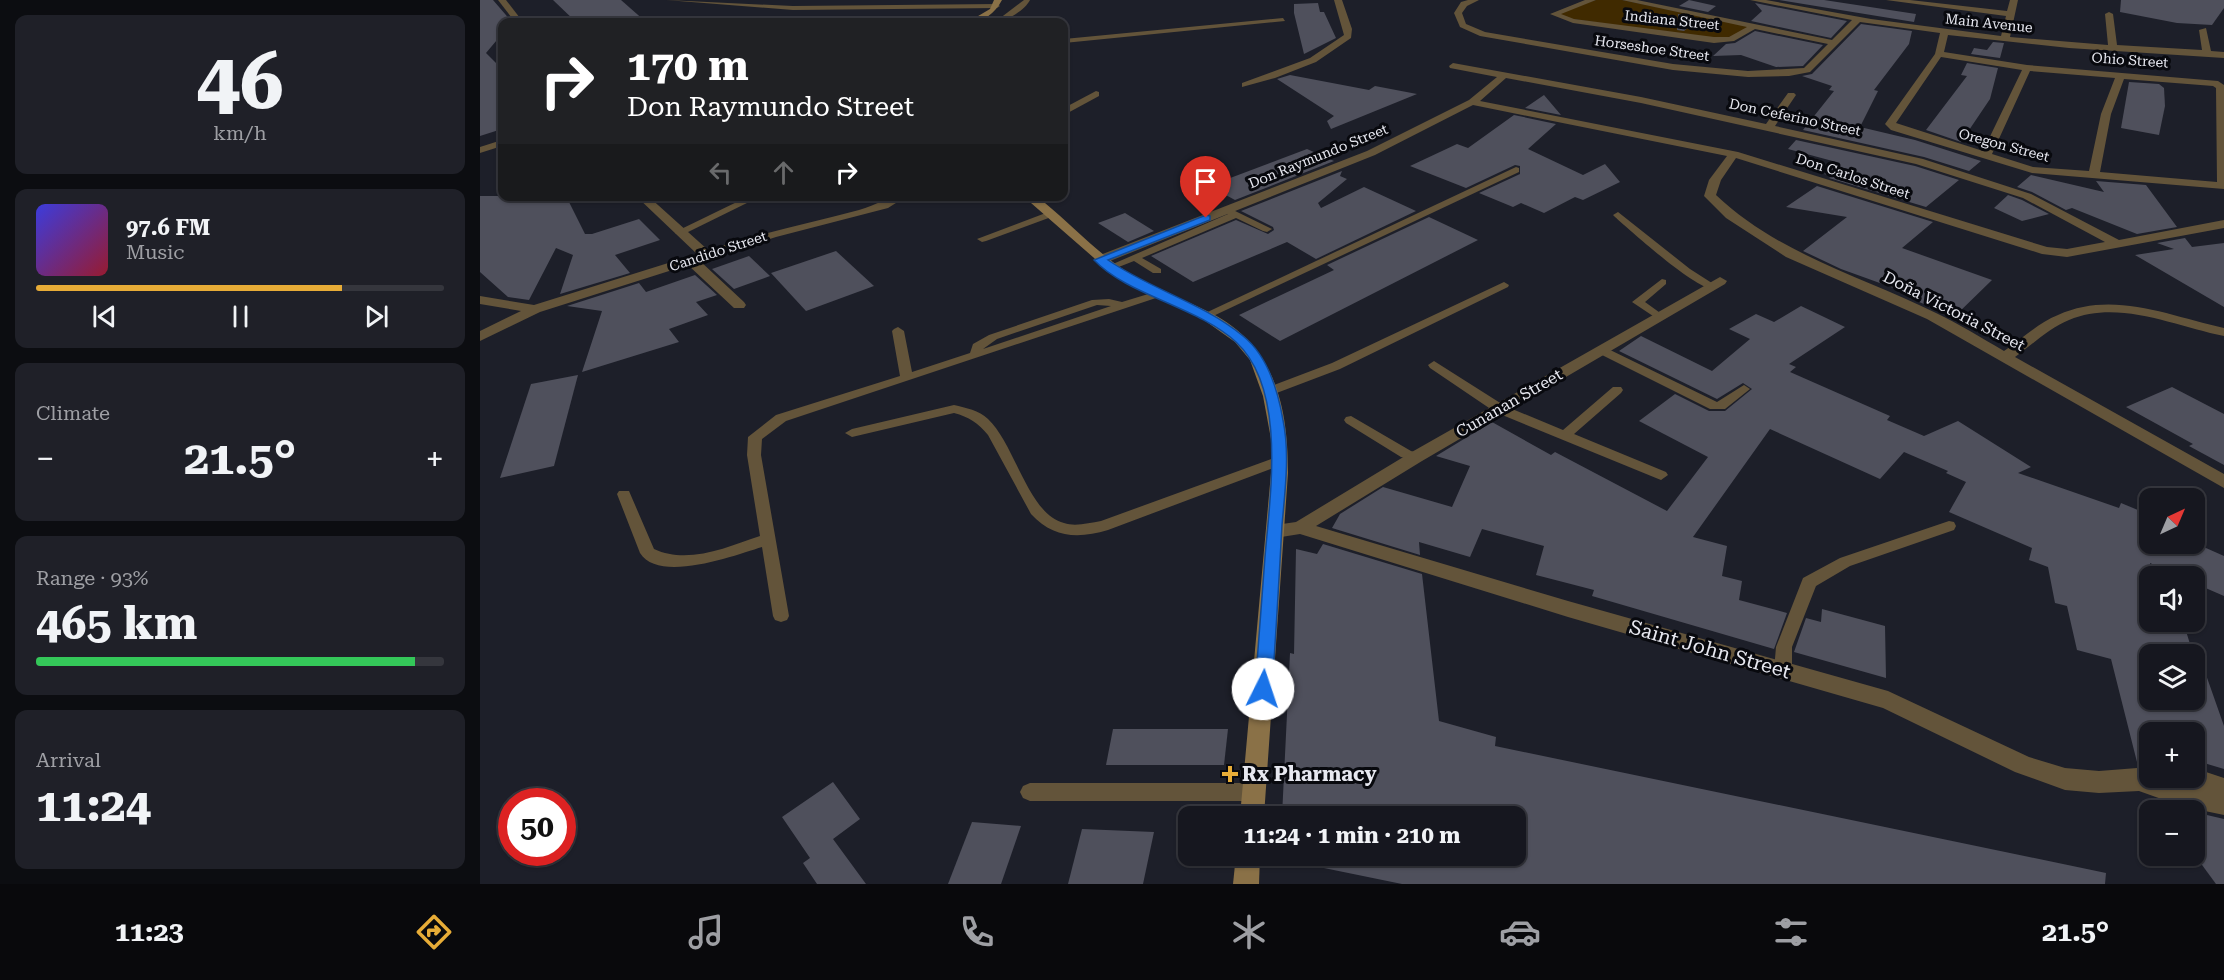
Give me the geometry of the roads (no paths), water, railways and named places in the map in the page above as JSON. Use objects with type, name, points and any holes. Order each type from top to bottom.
[{"type":"main road","points":[[979,18],[993,10],[997,3]]},
{"type":"main road","points":[[1034,201],[1105,263],[1158,294],[1205,316],[1239,339],[1255,355],[1269,391],[1277,422],[1280,461],[1253,806]]},
{"type":"main road","points":[[1246,884],[1247,866]]},
{"type":"street","points":[[502,0],[516,18]]},
{"type":"street","points":[[1245,85],[1330,51],[1342,42],[1348,36],[1348,29],[1338,0]]},
{"type":"street","name":"Horseshoe Street","points":[[1475,0],[1464,4],[1458,13],[1463,25],[1474,31],[1522,42],[1673,67],[1748,74],[1789,74],[1808,70],[1857,20]]},
{"type":"street","name":"Indiana Street","points":[[1592,0],[1554,14],[1573,21],[1714,39],[1740,36],[1755,26]]},
{"type":"street","points":[[1626,0],[1835,43]]},
{"type":"street","name":"Main Avenue","points":[[1754,0],[1857,20],[1945,31],[2113,48],[2224,55]]},
{"type":"street","points":[[1890,0],[2009,14]]},
{"type":"street","points":[[2005,38],[2014,0]]},
{"type":"street","points":[[2109,14],[2113,48]]},
{"type":"street","points":[[2203,30],[2207,53]]},
{"type":"street","name":"Oregon Street","points":[[1945,31],[1939,54],[1890,124],[1903,132],[2050,174],[2094,174],[2223,186]]},
{"type":"street","name":"Ohio Street","points":[[1939,54],[2027,68],[2201,80],[2220,85],[2223,186]]},
{"type":"street","name":"Don Ceferino Street","points":[[1453,66],[1641,100],[1919,161],[1998,186],[2055,209],[2117,244]]},
{"type":"street","points":[[1986,156],[2027,68]]},
{"type":"street","name":"Don Raymundo Street","points":[[1105,263],[1371,153],[1472,102],[1504,75]]},
{"type":"street","points":[[2094,174],[2106,114],[2121,75]]},
{"type":"street","points":[[1068,110],[1096,94]]},
{"type":"street","points":[[1769,127],[1791,95]]},
{"type":"street","name":"Don Carlos Street","points":[[1472,102],[1734,154],[2035,249],[2067,253],[2224,224]]},
{"type":"street","points":[[480,150],[498,144]]},
{"type":"street","name":"Doña Victoria Street","points":[[1734,154],[1714,180],[1710,196],[1731,215],[1791,254],[1916,308],[2006,356],[2224,482]]},
{"type":"street","points":[[646,201],[706,255]]},
{"type":"street","name":"Candido Street","points":[[480,338],[535,309],[706,255],[813,223],[864,212],[893,201]]},
{"type":"street","points":[[691,260],[739,305]]},
{"type":"street","name":"Cunanan Street","points":[[1300,528],[1416,457],[1716,284]]},
{"type":"street","name":"Candido Street","points":[[480,300],[535,309]]},
{"type":"street","points":[[2006,356],[2066,316],[2117,307],[2151,312],[2224,332]]},
{"type":"street","name":"Saint John Street","points":[[1275,531],[1300,528],[1888,700],[2023,765],[2066,778],[2099,782],[2139,779]]},
{"type":"street","points":[[2205,782],[2224,789]]},
{"type":"street","name":"Saint John Street","points":[[2162,788],[2198,801],[2224,804]]},
{"type":"lane","points":[[669,0],[793,8],[997,3]]},
{"type":"lane","points":[[1004,18],[1025,4],[1027,0]]},
{"type":"lane","points":[[1068,41],[1283,20]]},
{"type":"lane","points":[[1205,316],[1516,170]]},
{"type":"lane","points":[[680,232],[746,201]]},
{"type":"lane","points":[[1105,263],[1134,257],[1232,212],[1267,229]]},
{"type":"lane","points":[[982,239],[1051,214]]},
{"type":"lane","points":[[1618,215],[1686,271],[1716,284]]},
{"type":"lane","points":[[1134,257],[1157,271]]},
{"type":"lane","points":[[1659,316],[1638,302],[1662,282]]},
{"type":"lane","points":[[1269,391],[1336,366],[1504,285]]},
{"type":"lane","points":[[781,616],[754,455],[755,437],[781,418],[1158,294]]},
{"type":"lane","points":[[898,331],[907,378]]},
{"type":"lane","points":[[1602,350],[1715,406],[1720,406],[1744,389]]},
{"type":"lane","points":[[1434,365],[1500,409],[1661,475]]},
{"type":"lane","points":[[1564,436],[1617,390]]},
{"type":"lane","points":[[852,433],[954,409],[970,413],[992,431],[1039,515],[1056,527],[1078,531],[1103,526],[1280,461]]},
{"type":"lane","points":[[1352,420],[1406,454],[1416,457]]},
{"type":"lane","points":[[624,494],[648,554],[664,561],[683,563],[768,539]]},
{"type":"lane","points":[[1783,670],[1784,647],[1809,582],[1845,562],[1949,526]]},
{"type":"lane","points":[[1030,792],[1254,792]]},
{"type":"place","name":"Rx Pharmacy","points":[[1230,774]]}]
